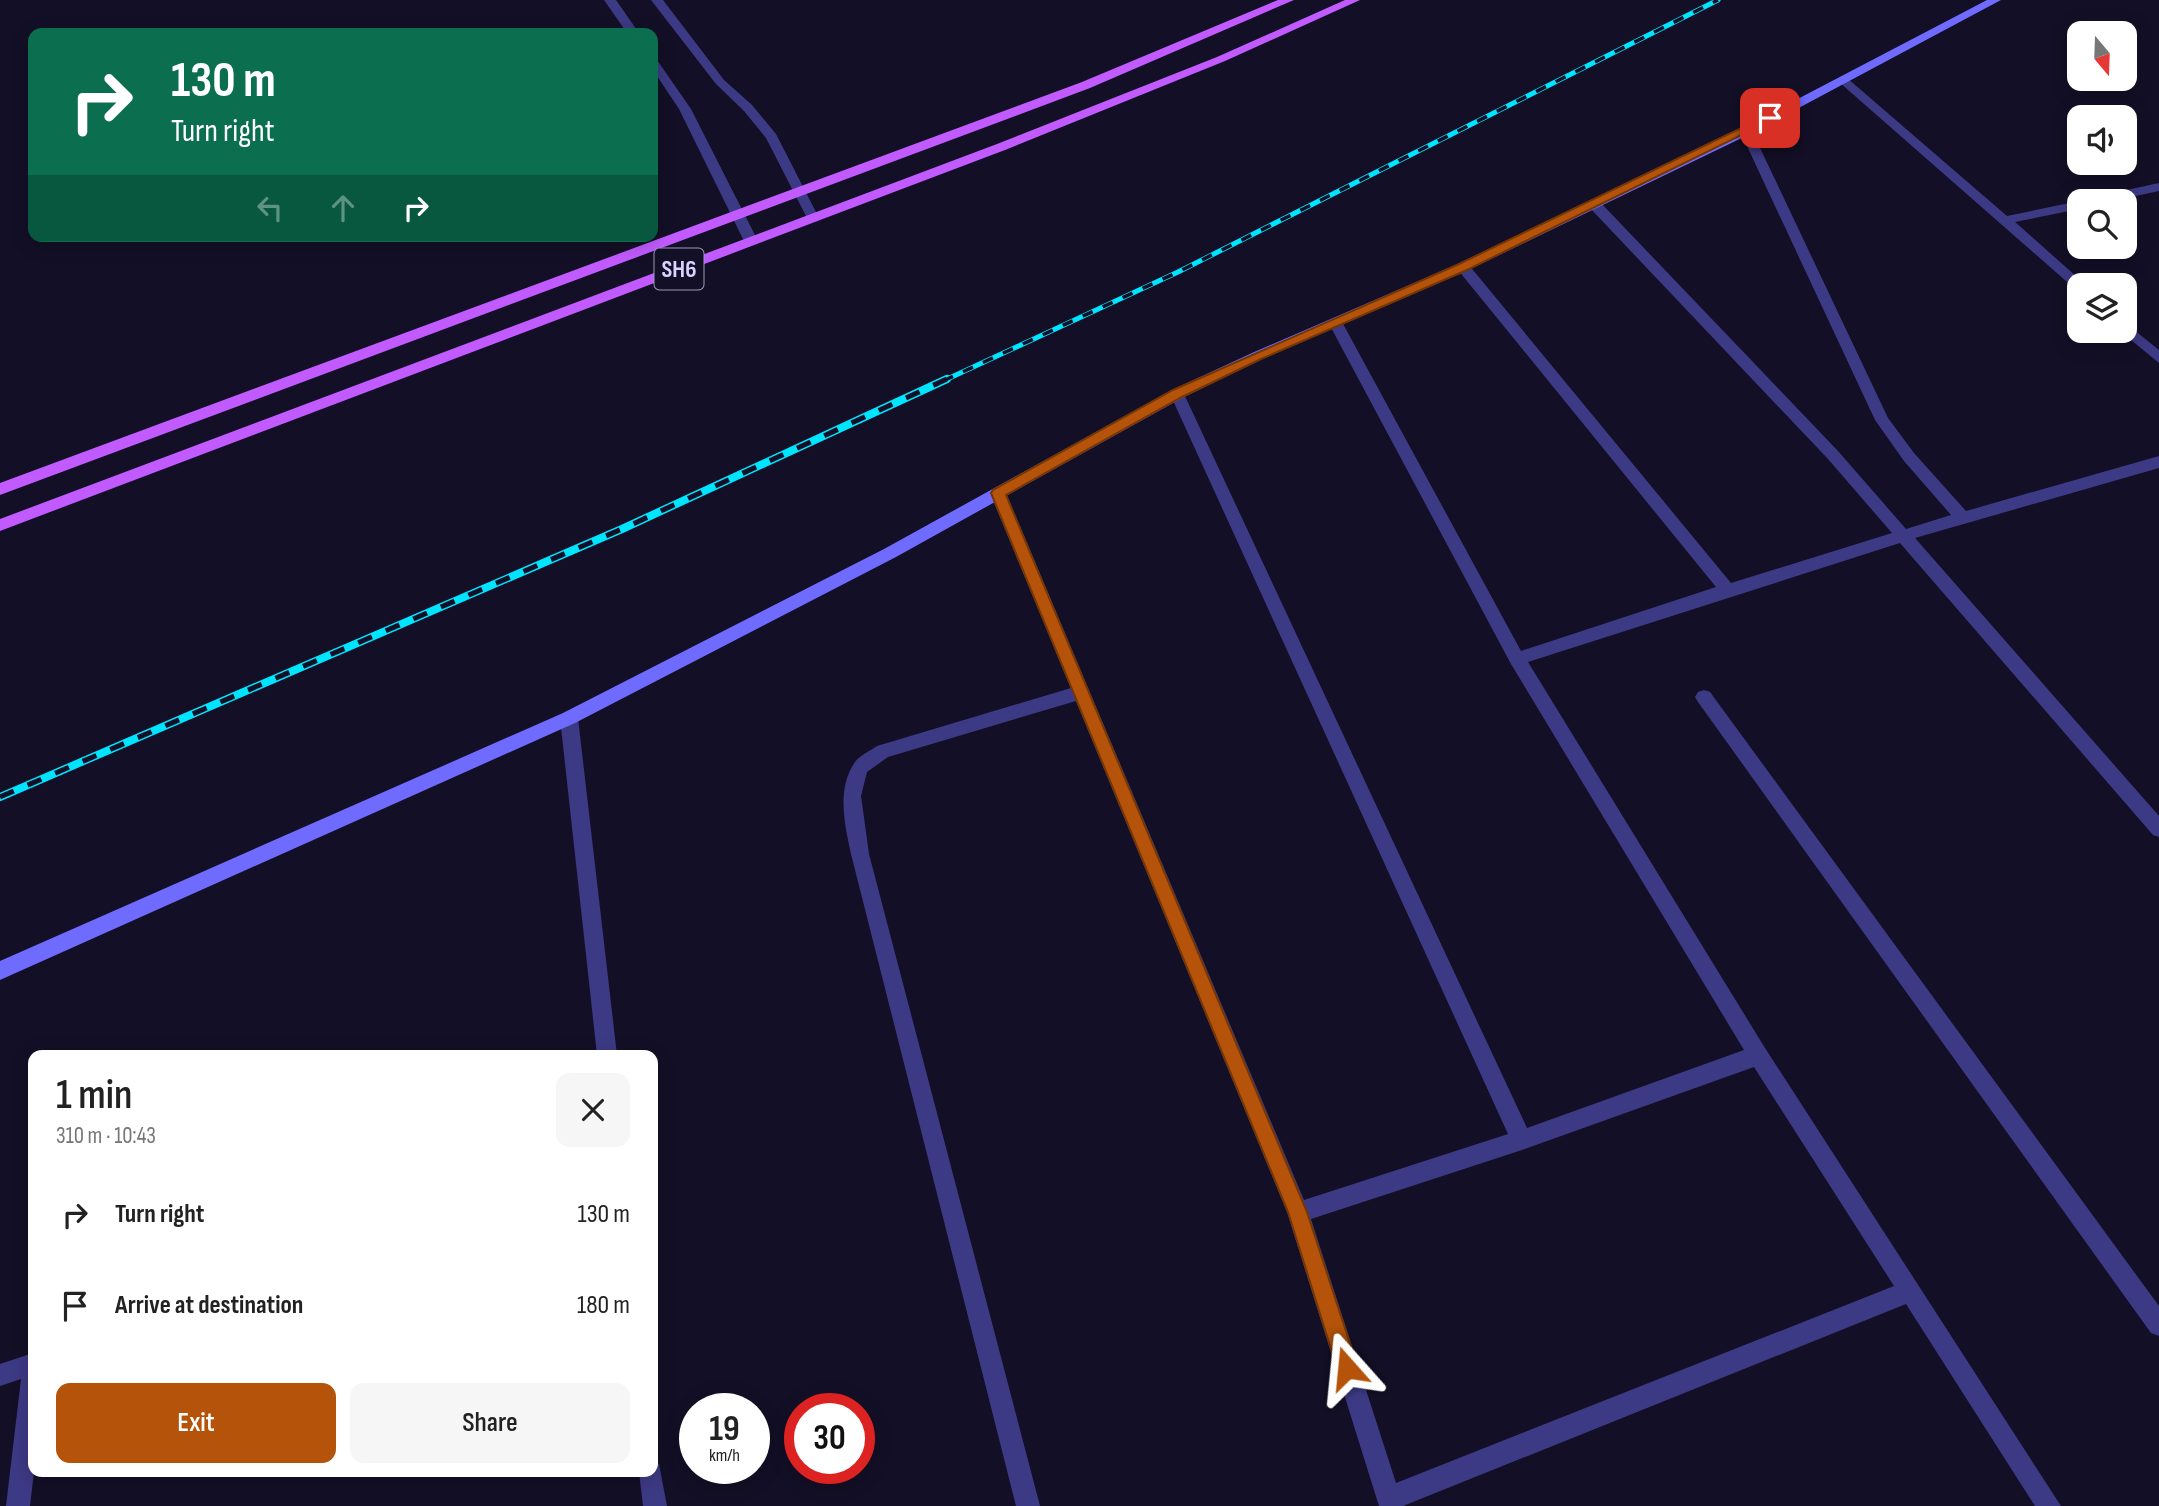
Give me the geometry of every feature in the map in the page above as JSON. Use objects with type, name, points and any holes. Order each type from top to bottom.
[{"type":"main road","name":"SH6","points":[[0,489],[1086,85],[1288,0]]},
{"type":"main road","name":"SH6","points":[[0,525],[1001,147],[1221,60],[1354,0]]},
{"type":"street","points":[[610,0],[630,28]]},
{"type":"street","points":[[657,0],[720,82],[748,108],[772,137],[813,218]]},
{"type":"street","points":[[0,971],[569,718],[890,553],[1177,394],[1463,267],[1746,131],[1995,0]]},
{"type":"street","points":[[658,69],[685,109],[751,241]]},
{"type":"street","points":[[1843,80],[2067,274]]},
{"type":"street","points":[[1746,131],[1882,419],[1909,457],[1961,516]]},
{"type":"street","points":[[2137,192],[2159,187]]},
{"type":"street","points":[[1594,204],[1833,456],[2159,829]]},
{"type":"street","points":[[2007,220],[2067,208]]},
{"type":"street","points":[[1463,267],[1727,589]]},
{"type":"street","points":[[1335,322],[1517,659],[1758,1055],[1908,1292],[2049,1506]]},
{"type":"street","points":[[2137,339],[2159,358]]},
{"type":"street","points":[[1177,394],[1521,1140]]},
{"type":"street","points":[[1517,659],[1727,589],[1904,536],[1961,516],[2159,462]]},
{"type":"street","points":[[998,493],[1298,1212],[1390,1502],[1908,1292]]},
{"type":"street","points":[[1027,1506],[873,905],[856,830],[853,792],[862,767],[883,751],[1081,692]]},
{"type":"street","points":[[1704,697],[2159,1325]]},
{"type":"street","points":[[569,718],[606,1050]]},
{"type":"street","points":[[1298,1212],[1521,1140],[1758,1055]]},
{"type":"street","points":[[0,1375],[28,1366]]},
{"type":"street","points":[[18,1506],[28,1421]]},
{"type":"street","points":[[652,1477],[655,1506]]},
{"type":"railway","points":[[943,381],[1178,272],[1718,0]]},
{"type":"railway","points":[[0,797],[622,529],[947,379]]},
{"type":"route","points":[[1347,1368],[1298,1212],[998,493],[1177,394],[1256,356],[1463,267],[1770,118]]}]
